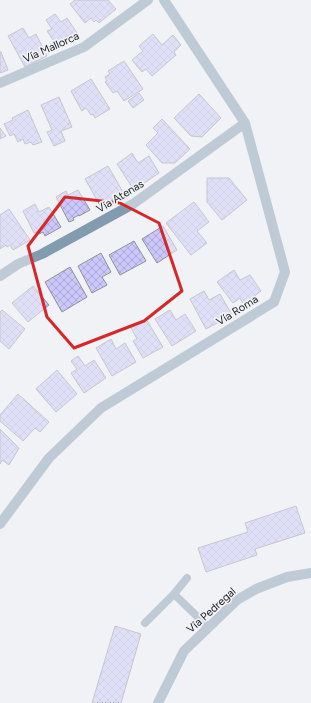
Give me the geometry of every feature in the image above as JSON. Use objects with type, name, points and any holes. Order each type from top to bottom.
[{"type":"street","name":"Vía Mallorca","points":[[0,83],[84,47],[148,0]]},
{"type":"street","name":"Vía Roma","points":[[0,524],[49,458],[100,408],[274,302],[286,272],[245,123],[164,0]]},
{"type":"street","name":"Vía Atenas","points":[[0,276],[18,264],[42,254],[134,204],[245,123]]},
{"type":"street","name":"Vía Pedregal","points":[[158,703],[184,651],[237,600],[256,589],[287,577],[311,573]]},
{"type":"lane","points":[[145,624],[187,578]]},
{"type":"lane","points":[[174,594],[208,627]]},
{"type":"highlighted area","points":[[65,197],[120,203],[159,223],[182,291],[144,321],[74,348],[47,317],[28,246]]},
{"type":"building","points":[[75,0],[108,0],[116,9],[99,23],[96,20],[94,22],[91,18],[85,23],[70,4]]},
{"type":"building","points":[[55,14],[61,22],[67,18],[79,36],[71,41],[67,36],[65,37],[69,42],[63,46],[57,41],[55,43],[47,31],[52,29],[46,20]]},
{"type":"building","points":[[23,28],[29,38],[36,34],[47,56],[25,67],[8,36]]},
{"type":"building","points":[[153,34],[162,45],[173,35],[181,45],[174,52],[176,55],[152,76],[146,69],[142,72],[132,60],[143,51],[139,46]]},
{"type":"building","points":[[0,52],[8,70],[0,73]]},
{"type":"building","points":[[124,61],[143,89],[124,101],[117,91],[113,93],[105,82],[107,81],[105,77],[110,74],[108,71]]},
{"type":"building","points":[[91,79],[110,109],[95,118],[86,108],[82,111],[71,91]]},
{"type":"building","points":[[139,93],[144,100],[133,108],[128,101]]},
{"type":"building","points":[[199,94],[221,118],[202,137],[191,136],[174,118]]},
{"type":"building","points":[[59,97],[72,127],[61,131],[65,141],[54,146],[47,132],[52,130],[41,105]]},
{"type":"building","points":[[28,110],[42,142],[33,145],[31,142],[25,144],[23,139],[18,142],[14,134],[10,136],[4,124]]},
{"type":"building","points":[[162,119],[190,149],[175,163],[162,163],[146,145],[158,133],[153,128]]},
{"type":"building","points":[[0,128],[6,136],[0,139]]},
{"type":"building","points":[[132,153],[138,163],[149,156],[159,173],[134,190],[117,164]]},
{"type":"building","points":[[108,166],[124,194],[101,207],[85,179]]},
{"type":"building","points":[[207,178],[229,178],[247,200],[222,220],[207,202]]},
{"type":"building","points":[[78,190],[90,210],[73,218],[74,220],[69,222],[56,197],[66,191],[68,195]]},
{"type":"building","points":[[194,202],[209,222],[197,231],[207,243],[191,255],[166,223]]},
{"type":"building","points":[[35,204],[39,212],[49,207],[61,227],[45,236],[43,232],[39,234],[38,231],[34,233],[23,211]]},
{"type":"building","points":[[9,209],[30,240],[13,250],[10,245],[7,247],[6,245],[0,249],[0,215]]},
{"type":"building","points":[[163,226],[177,250],[157,263],[142,239]]},
{"type":"building","points":[[134,241],[146,261],[120,275],[109,255]]},
{"type":"building","points":[[101,253],[111,272],[102,277],[107,285],[92,293],[78,266]]},
{"type":"building","points":[[70,267],[87,297],[62,312],[45,282]]},
{"type":"building","points":[[234,270],[240,280],[250,275],[261,291],[243,304],[240,298],[233,303],[217,282]]},
{"type":"building","points":[[33,286],[49,305],[28,322],[12,303]]},
{"type":"building","points":[[204,291],[209,300],[220,294],[232,315],[206,329],[190,299]]},
{"type":"building","points":[[2,310],[25,329],[9,349],[0,341],[0,312]]},
{"type":"building","points":[[170,310],[176,320],[185,314],[196,331],[172,346],[155,319]]},
{"type":"building","points":[[146,319],[163,347],[143,358],[133,341],[137,339],[131,328]]},
{"type":"building","points":[[111,339],[116,349],[125,343],[136,362],[112,376],[96,348]]},
{"type":"building","points":[[78,356],[85,366],[94,360],[106,378],[84,393],[71,373],[77,369],[71,361]]},
{"type":"building","points":[[57,370],[77,394],[56,412],[36,389]]},
{"type":"building","points":[[18,394],[49,422],[40,432],[35,428],[23,441],[0,421],[0,415]]},
{"type":"building","points":[[0,429],[19,448],[9,465],[2,460],[0,464]]},
{"type":"building","points":[[296,506],[305,533],[255,549],[257,555],[206,572],[198,548],[248,532],[245,523]]},
{"type":"building","points":[[115,626],[141,634],[121,703],[92,703]]}]
